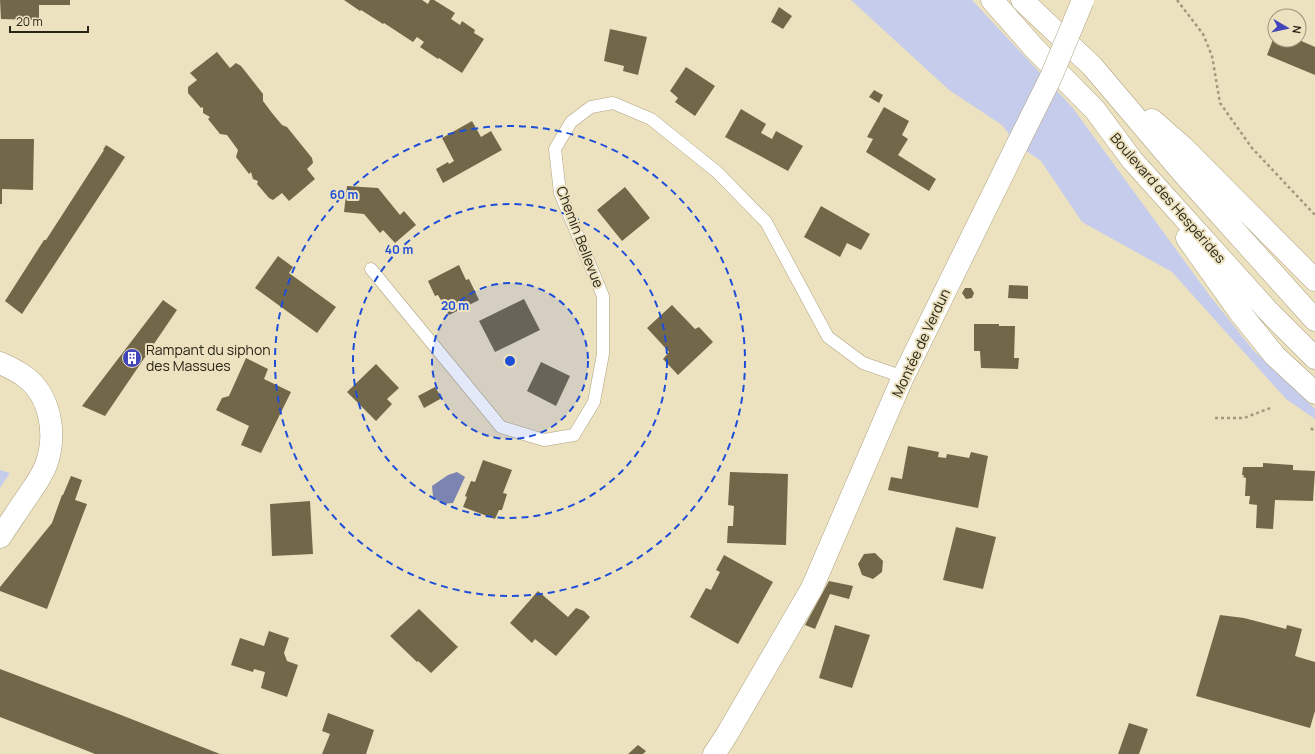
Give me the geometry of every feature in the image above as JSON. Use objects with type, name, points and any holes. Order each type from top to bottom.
[{"type":"main road","name":"Boulevard des Hespérides","points":[[992,0],[1036,49],[1095,110],[1132,160],[1269,312],[1315,358]]},
{"type":"main road","name":"Boulevard des Hespérides","points":[[1022,0],[1092,66],[1182,172],[1315,320]]},
{"type":"main road","name":"Montée de Verdun","points":[[714,754],[812,588],[903,377],[1051,77],[1083,0]]},
{"type":"main road","points":[[1092,66],[1183,147],[1315,280]]},
{"type":"main road","points":[[1132,160],[1238,310],[1274,356],[1315,393]]},
{"type":"main road","points":[[0,363],[25,376],[35,386],[43,399],[51,426],[51,446],[46,466],[0,537]]},
{"type":"lane","name":"Chemin Bellevue","points":[[371,269],[501,427],[544,440],[574,435],[594,402],[603,354],[603,296],[560,193],[555,149],[571,122],[591,107],[613,103],[651,118],[717,172],[766,222],[828,337],[863,363],[903,377]]},
{"type":"path","points":[[1177,0],[1203,34],[1212,56],[1220,102],[1252,148],[1315,215]]},
{"type":"path","points":[[1215,418],[1244,418],[1273,407]]},
{"type":"path","points":[[1311,428],[1315,432]]},
{"type":"shaded area","points":[[851,0],[972,0],[1072,107],[1210,296],[1254,351],[1315,409],[1315,419],[1286,399],[1172,272],[1082,222],[1041,161],[1017,145],[1002,125],[949,90]]},
{"type":"shaded area","points":[[0,470],[10,473],[0,488]]},
{"type":"shaded area","points":[[457,472],[465,477],[453,503],[442,504],[433,497],[432,486],[448,475]]},
{"type":"building","points":[[0,0],[70,0],[70,5],[39,5],[39,20],[1,19]]},
{"type":"building","points":[[344,0],[422,0],[428,4],[430,0],[434,0],[455,13],[451,19],[460,25],[462,21],[475,30],[474,33],[484,39],[462,73],[420,47],[424,42],[417,37],[413,42]]},
{"type":"building","points":[[779,7],[792,16],[783,29],[771,22]]},
{"type":"building","points":[[610,29],[647,37],[638,75],[623,71],[624,66],[604,61]]},
{"type":"building","points":[[1307,44],[1315,47],[1315,75],[1267,55],[1270,48],[1307,48]]},
{"type":"building","points":[[217,52],[230,68],[236,63],[241,66],[263,94],[263,101],[272,113],[282,125],[287,127],[312,158],[313,163],[307,169],[315,179],[289,201],[282,193],[273,200],[269,198],[257,184],[258,181],[253,179],[251,172],[249,174],[236,157],[238,150],[227,135],[220,134],[208,119],[210,117],[203,113],[203,107],[201,108],[188,93],[188,87],[197,80],[190,73]]},
{"type":"building","points":[[686,67],[715,86],[695,116],[675,102],[678,98],[670,91]]},
{"type":"building","points":[[874,90],[883,95],[879,103],[869,97]]},
{"type":"building","points":[[884,107],[909,121],[902,135],[908,139],[898,155],[936,179],[929,191],[866,152],[873,139],[867,137]]},
{"type":"building","points":[[741,109],[766,124],[761,133],[772,139],[776,131],[803,146],[788,171],[725,137]]},
{"type":"building","points":[[472,121],[481,137],[491,131],[502,150],[443,183],[436,169],[448,162],[449,164],[454,161],[442,138]]},
{"type":"building","points":[[0,139],[34,139],[33,190],[2,189],[2,204],[0,204]]},
{"type":"building","points":[[106,145],[125,157],[22,314],[5,301],[44,240],[46,240]]},
{"type":"building","points":[[347,186],[378,188],[400,215],[404,211],[416,225],[395,243],[383,230],[380,233],[364,214],[344,212]]},
{"type":"building","points":[[625,187],[650,218],[622,241],[597,210]]},
{"type":"building","points":[[821,206],[870,234],[861,250],[847,243],[840,257],[804,237]]},
{"type":"building","points":[[278,256],[293,267],[289,273],[336,307],[317,333],[255,288]]},
{"type":"building","points":[[459,265],[466,280],[469,279],[479,300],[449,315],[438,295],[435,296],[428,281]]},
{"type":"building","points":[[1009,285],[1028,286],[1028,299],[1008,298]]},
{"type":"building","points":[[965,288],[971,288],[974,293],[972,298],[966,299],[962,293]]},
{"type":"building","points":[[524,299],[540,330],[495,352],[479,321]]},
{"type":"building","name":"Rampant du siphon des Massues","points":[[163,300],[177,310],[105,416],[82,406]]},
{"type":"building","points":[[672,305],[695,329],[699,327],[713,342],[678,375],[663,359],[669,352],[647,328]]},
{"type":"building","points":[[974,324],[999,324],[999,326],[1015,326],[1014,358],[1019,358],[1018,369],[981,368],[980,351],[974,351]]},
{"type":"building","points":[[246,358],[268,369],[264,379],[291,392],[261,453],[241,445],[249,426],[216,410],[222,398],[229,396]]},
{"type":"building","points":[[541,362],[570,376],[556,406],[527,391]]},
{"type":"building","points":[[376,364],[399,388],[387,399],[392,404],[376,421],[347,392]]},
{"type":"building","points":[[435,387],[442,398],[424,408],[418,396]]},
{"type":"building","points":[[908,446],[939,452],[938,457],[946,458],[947,454],[969,458],[971,452],[988,456],[978,508],[888,490],[891,477],[902,479]]},
{"type":"building","points":[[483,460],[512,470],[503,493],[507,494],[502,510],[499,510],[495,519],[463,507],[467,497],[465,496],[471,481],[475,482]]},
{"type":"building","points":[[1263,463],[1293,465],[1293,470],[1315,471],[1313,501],[1275,500],[1273,529],[1256,528],[1257,505],[1249,504],[1250,496],[1245,496],[1246,478],[1242,475],[1243,467],[1263,467]]},
{"type":"building","points":[[730,472],[788,474],[786,545],[727,543],[728,526],[733,526],[734,506],[728,505]]},
{"type":"building","points":[[71,476],[82,480],[75,500],[87,504],[47,609],[0,591],[0,587],[52,523],[62,495]]},
{"type":"building","points":[[310,501],[313,554],[272,556],[270,504]]},
{"type":"building","points":[[956,527],[996,537],[983,589],[943,580]]},
{"type":"building","points":[[875,553],[883,561],[882,572],[873,579],[862,575],[858,564],[864,554]]},
{"type":"building","points":[[724,555],[773,582],[738,644],[690,617],[706,588],[711,590],[720,572],[716,570]]},
{"type":"building","points":[[829,581],[853,586],[849,599],[830,594],[815,629],[805,625]]},
{"type":"building","points":[[538,591],[568,617],[576,608],[584,611],[590,617],[556,656],[535,639],[532,643],[510,623]]},
{"type":"building","points":[[419,609],[458,647],[431,673],[418,661],[417,662],[390,636]]},
{"type":"building","points":[[1220,615],[1244,618],[1286,629],[1287,625],[1302,629],[1295,656],[1315,662],[1315,711],[1310,728],[1196,696]]},
{"type":"building","points":[[835,625],[870,635],[852,688],[819,678]]},
{"type":"building","points":[[269,631],[289,638],[284,653],[287,661],[298,665],[287,697],[261,688],[265,672],[254,669],[253,672],[231,665],[240,638],[264,646]]},
{"type":"building","points":[[0,669],[220,754],[95,754],[0,717]]},
{"type":"building","points":[[328,713],[374,730],[366,754],[322,754],[330,734],[322,731]]},
{"type":"building","points":[[1129,723],[1148,729],[1139,754],[1118,754]]},
{"type":"building","points":[[638,745],[646,751],[643,754],[628,754]]},
{"type":"place","name":"Rampant du siphon des Massues","points":[[132,358]]}]
